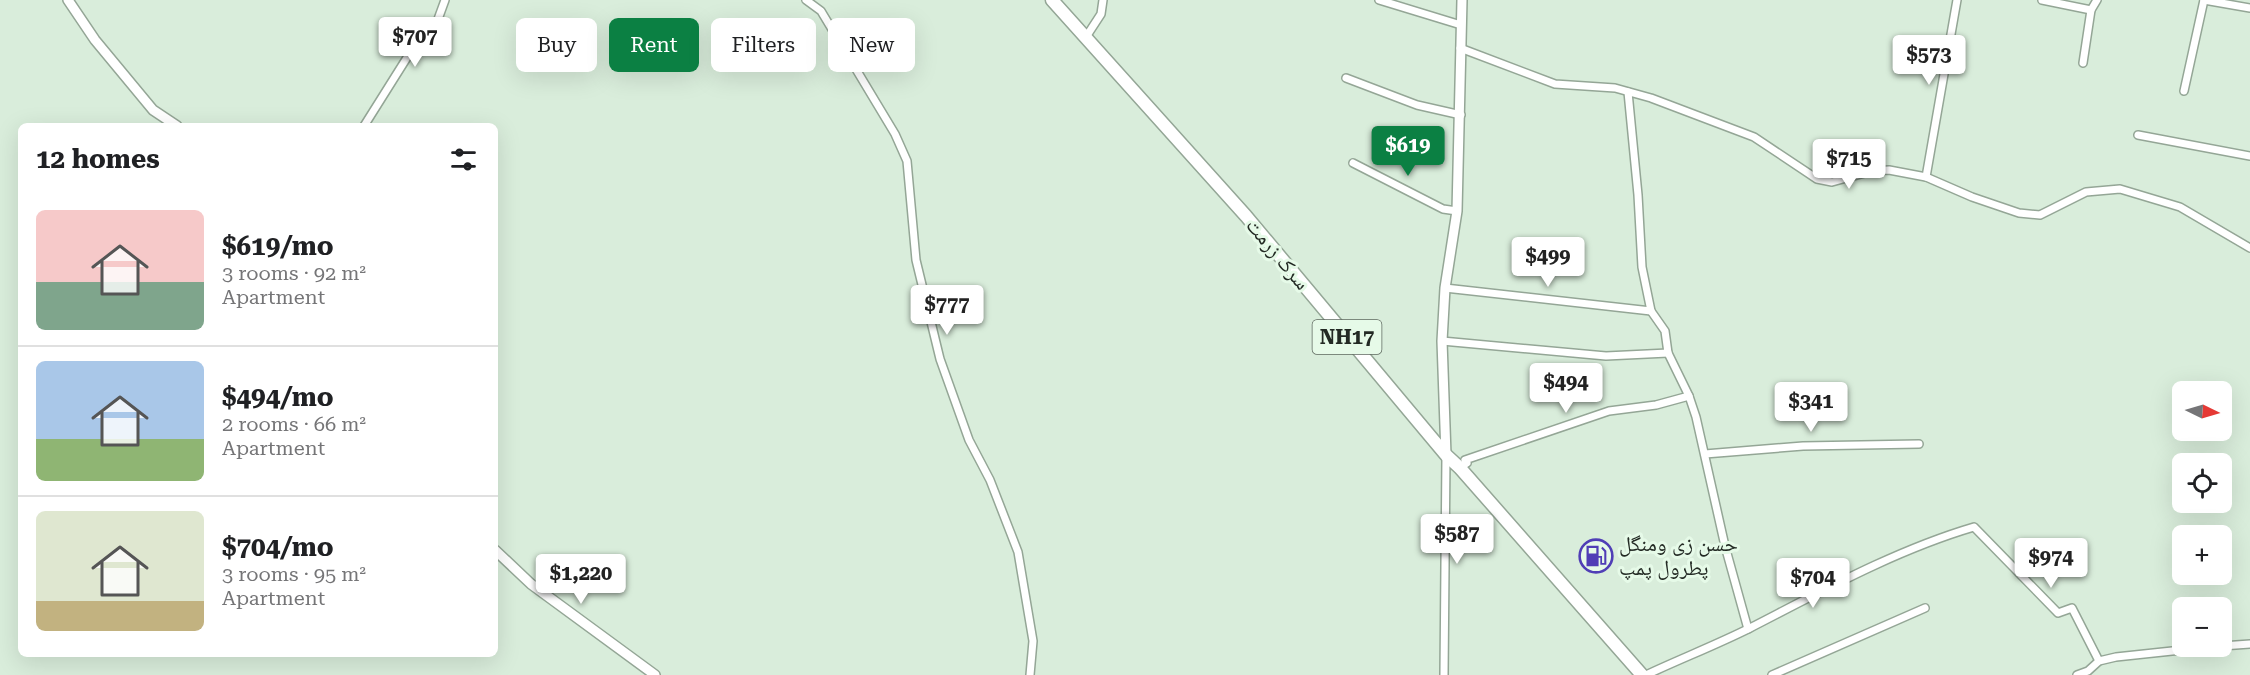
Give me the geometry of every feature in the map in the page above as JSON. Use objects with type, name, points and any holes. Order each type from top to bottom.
[{"type":"highway","name":"سرک زرمت","points":[[1052,0],[1246,216],[1446,455],[1644,675]]},
{"type":"street","points":[[68,0],[95,40],[153,110],[172,123]]},
{"type":"street","points":[[366,123],[408,56],[437,22],[445,0]]},
{"type":"street","points":[[806,0],[821,10],[895,134],[907,162],[916,260],[940,359],[966,431],[990,480],[1018,552],[1033,641],[1030,675]]},
{"type":"street","points":[[821,10],[822,0]]},
{"type":"street","points":[[1086,37],[1101,14],[1103,0]]},
{"type":"street","points":[[1379,0],[1461,25]]},
{"type":"street","points":[[1444,675],[1446,455],[1442,341],[1445,288],[1456,211],[1461,115],[1462,0]]},
{"type":"street","points":[[1926,177],[1957,0]]},
{"type":"street","points":[[2042,0],[2091,10]]},
{"type":"street","points":[[2083,63],[2091,10],[2097,0]]},
{"type":"street","points":[[2184,91],[2204,0],[2250,8]]},
{"type":"street","points":[[1460,48],[1556,84],[1615,88],[1651,98],[1754,137],[1817,179],[1832,182],[1872,171],[1889,170],[1926,177],[1972,197],[2019,213],[2040,215],[2086,192],[2120,189],[2180,207],[2250,248]]},
{"type":"street","points":[[1346,78],[1418,105],[1461,115]]},
{"type":"street","points":[[1628,92],[1642,267],[1651,311],[1665,331],[1668,353],[1689,396],[1705,454],[1725,546],[1748,629]]},
{"type":"street","points":[[2138,135],[2250,156]]},
{"type":"street","points":[[1353,163],[1443,209],[1456,211]]},
{"type":"street","points":[[1445,288],[1651,311]]},
{"type":"street","points":[[1442,341],[1606,356],[1668,353]]},
{"type":"street","points":[[1460,468],[1467,463],[1465,460],[1609,411],[1656,405],[1689,396]]},
{"type":"street","points":[[1705,454],[1803,446],[1919,444]]},
{"type":"street","points":[[1644,675],[1748,629],[1841,581],[1946,535],[1974,527],[2058,613],[2072,608],[2099,661]]},
{"type":"street","points":[[498,553],[531,584],[655,675]]},
{"type":"street","points":[[1772,675],[1925,608]]},
{"type":"street","points":[[2232,645],[2250,644]]},
{"type":"street","points":[[2077,675],[2088,671],[2099,661],[2172,651]]},
{"type":"place","name":"حسن زی ومنگل پطرول پمپ","points":[[1596,556]]}]
